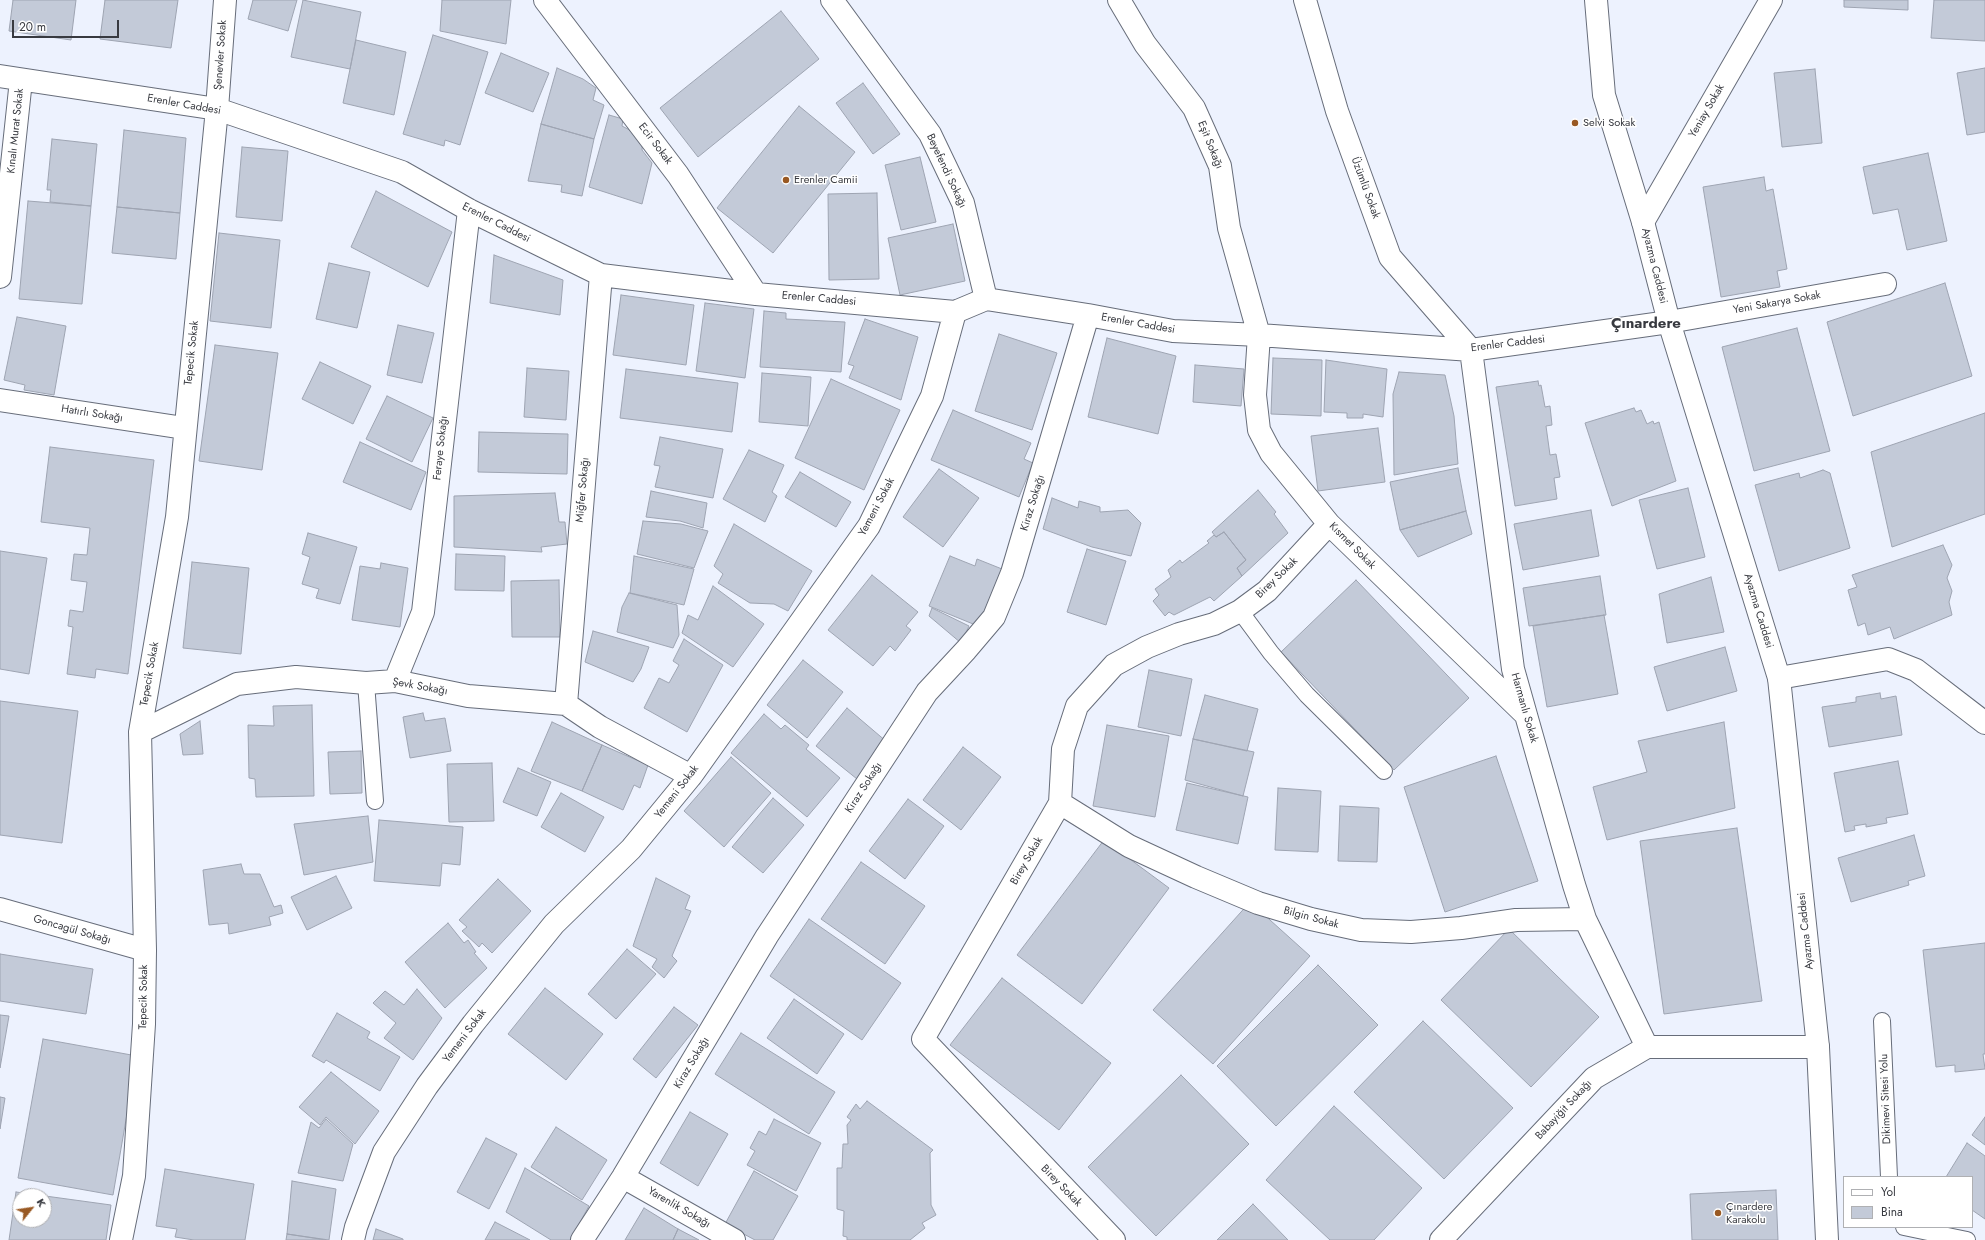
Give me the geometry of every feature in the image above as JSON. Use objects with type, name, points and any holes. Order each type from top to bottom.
[{"type":"street","name":"Şenevler Sokak","points":[[217,109],[225,0]]},
{"type":"street","name":"Ecir Sokak","points":[[545,0],[678,175],[756,294]]},
{"type":"street","name":"Beyefendi Sokağı","points":[[832,0],[930,134],[964,203],[986,299]]},
{"type":"street","name":"Eşit Sokağı","points":[[1119,0],[1145,44],[1194,108],[1220,166],[1229,228],[1260,335]]},
{"type":"street","name":"Üzümlü Sokak","points":[[1305,0],[1337,111],[1390,257],[1471,350]]},
{"type":"street","name":"Ayazma Caddesi","points":[[1596,0],[1604,96],[1643,222],[1668,322],[1779,678],[1818,1047],[1826,1240]]},
{"type":"street","name":"Yeniay Sokak","points":[[1643,222],[1771,0]]},
{"type":"street","name":"Erenler Caddesi","points":[[10,78],[217,109],[402,172],[469,210],[601,275],[756,294],[955,312],[986,299],[1088,315],[1173,331],[1260,335],[1471,350],[1668,322]]},
{"type":"street","name":"Kınalı Murat Sokak","points":[[0,277],[10,78]]},
{"type":"street","name":"Tepecik Sokak","points":[[121,1240],[134,1176],[144,1024],[145,950],[140,732],[177,517],[184,428],[217,109]]},
{"type":"street","name":"Feraye Sokağı","points":[[395,681],[423,612],[469,210]]},
{"type":"street","name":"Miğfer Sokağı","points":[[566,704],[601,275]]},
{"type":"street","name":"Yeni Sakarya Sokak","points":[[1668,322],[1885,284]]},
{"type":"street","name":"Yemeni Sokak","points":[[353,1240],[356,1227],[384,1152],[427,1086],[473,1024],[554,924],[631,849],[691,776],[869,526],[932,396],[955,312]]},
{"type":"street","name":"Kiraz Sokağı","points":[[582,1240],[623,1177],[767,936],[927,692],[994,617],[1012,573],[1088,315]]},
{"type":"street","name":"Kısmet Sokak","points":[[1260,335],[1255,395],[1259,430],[1271,453],[1329,524],[1527,717]]},
{"type":"street","name":"Harmanlı Sokak","points":[[1471,350],[1512,669],[1585,919],[1647,1047]]},
{"type":"street","name":"Hatırlı Sokağı","points":[[0,400],[184,428]]},
{"type":"street","name":"Birey Sokak","points":[[1114,1240],[923,1039],[1060,804],[1063,749],[1076,706],[1114,665],[1179,634],[1214,624],[1240,611],[1267,591],[1329,524]]},
{"type":"street","points":[[1779,678],[1888,659],[1916,670],[1985,723]]},
{"type":"street","name":"Şevk Sokağı","points":[[140,732],[238,684],[296,677],[366,683],[395,681],[468,696],[566,704],[600,727],[691,776]]},
{"type":"street","name":"Bilgin Sokak","points":[[1060,804],[1129,846],[1196,877],[1258,903],[1311,919],[1354,929],[1411,932],[1461,928],[1516,920],[1585,919]]},
{"type":"street","name":"Goncagül Sokağı","points":[[0,910],[145,950]]},
{"type":"street","points":[[1647,1047],[1818,1047]]},
{"type":"street","name":"Babayiğit Sokağı","points":[[1441,1240],[1594,1078],[1647,1047]]},
{"type":"street","name":"Yarenlik Sokağı","points":[[623,1177],[734,1240]]},
{"type":"lane","points":[[1240,611],[1271,653],[1307,695],[1384,772]]},
{"type":"lane","points":[[366,683],[375,801]]},
{"type":"lane","name":"Dikimevi Sitesi Yolu","points":[[1882,1021],[1889,1176]]},
{"type":"lane","points":[[1909,1228],[1967,1240]]},
{"type":"building","points":[[13,0],[76,0],[71,40],[9,31]]},
{"type":"building","points":[[105,0],[178,0],[171,48],[100,39]]},
{"type":"building","points":[[253,0],[297,0],[288,31],[248,19]]},
{"type":"building","points":[[303,0],[361,12],[350,69],[291,57]]},
{"type":"building","points":[[442,0],[511,0],[506,44],[440,31]]},
{"type":"building","points":[[1844,0],[1908,0],[1908,10],[1844,7]]},
{"type":"building","points":[[1934,0],[1985,0],[1985,41],[1931,38]]},
{"type":"building","points":[[781,11],[819,59],[698,157],[660,108]]},
{"type":"building","points":[[433,35],[488,52],[460,145],[445,140],[444,146],[403,134]]},
{"type":"building","points":[[356,40],[406,52],[394,115],[343,103]]},
{"type":"building","points":[[501,53],[549,73],[533,112],[485,93]]},
{"type":"building","points":[[557,68],[583,79],[596,88],[593,100],[604,105],[594,139],[541,124]]},
{"type":"building","points":[[1985,68],[1985,132],[1967,135],[1957,73]]},
{"type":"building","points":[[1815,69],[1822,143],[1782,147],[1774,73]]},
{"type":"building","points":[[863,83],[900,134],[873,154],[836,103]]},
{"type":"building","name":"Erenler Camii","points":[[799,106],[855,152],[773,253],[717,208]]},
{"type":"building","points":[[609,115],[623,119],[622,126],[643,137],[642,150],[652,163],[642,204],[589,187]]},
{"type":"building","points":[[541,124],[594,139],[582,196],[561,192],[562,185],[528,181]]},
{"type":"building","points":[[124,130],[186,138],[180,213],[117,207]]},
{"type":"building","points":[[52,139],[97,144],[91,206],[50,202],[51,190],[47,190]]},
{"type":"building","points":[[242,147],[288,151],[282,221],[236,217]]},
{"type":"building","points":[[1928,153],[1947,241],[1907,250],[1898,209],[1873,214],[1863,167]]},
{"type":"building","points":[[920,157],[936,222],[901,230],[885,165]]},
{"type":"building","points":[[1764,177],[1766,191],[1773,189],[1787,269],[1777,271],[1780,287],[1721,297],[1703,187]]},
{"type":"building","points":[[376,191],[452,232],[428,287],[351,247]]},
{"type":"building","points":[[877,193],[879,279],[829,280],[828,194]]},
{"type":"building","points":[[28,201],[91,206],[82,304],[19,299]]},
{"type":"building","points":[[117,207],[180,213],[176,259],[112,253]]},
{"type":"building","points":[[953,224],[965,281],[900,295],[888,238]]},
{"type":"building","points":[[219,233],[280,240],[271,328],[210,321]]},
{"type":"building","points":[[494,255],[563,280],[560,315],[490,303]]},
{"type":"building","points":[[329,263],[370,272],[357,328],[316,319]]},
{"type":"building","points":[[1945,283],[1972,376],[1853,416],[1827,322]]},
{"type":"building","points":[[621,295],[694,305],[686,365],[613,355]]},
{"type":"building","points":[[705,303],[754,309],[745,378],[696,371]]},
{"type":"building","points":[[764,311],[786,313],[786,319],[845,322],[841,372],[760,367]]},
{"type":"building","points":[[17,317],[66,326],[54,395],[24,390],[25,385],[4,380]]},
{"type":"building","points":[[865,319],[918,337],[901,400],[849,378],[854,366],[848,364]]},
{"type":"building","points":[[398,325],[434,333],[422,383],[387,375]]},
{"type":"building","points":[[1797,328],[1830,451],[1754,471],[1722,347]]},
{"type":"building","points":[[999,334],[1057,353],[1032,430],[975,411]]},
{"type":"building","points":[[1107,338],[1176,356],[1158,434],[1088,417]]},
{"type":"building","points":[[215,345],[278,353],[262,470],[199,461]]},
{"type":"building","points":[[1273,358],[1322,360],[1321,416],[1271,414]]},
{"type":"building","points":[[1326,360],[1387,369],[1383,417],[1363,414],[1363,418],[1347,418],[1347,413],[1324,412]]},
{"type":"building","points":[[320,362],[371,386],[353,424],[302,399]]},
{"type":"building","points":[[1195,365],[1244,369],[1241,406],[1193,402]]},
{"type":"building","points":[[527,368],[569,371],[566,420],[524,417]]},
{"type":"building","points":[[626,369],[738,383],[732,432],[620,418]]},
{"type":"building","points":[[1399,372],[1445,375],[1454,416],[1458,464],[1394,475],[1393,394]]},
{"type":"building","points":[[762,373],[811,377],[808,426],[759,422]]},
{"type":"building","points":[[831,379],[900,410],[864,490],[795,458]]},
{"type":"building","points":[[1538,381],[1539,386],[1541,385],[1545,407],[1550,406],[1552,425],[1546,426],[1550,455],[1556,454],[1560,477],[1554,478],[1557,499],[1515,506],[1496,387]]},
{"type":"building","points":[[387,396],[433,418],[412,462],[366,439]]},
{"type":"building","points":[[1634,408],[1636,412],[1641,410],[1647,424],[1653,421],[1654,424],[1659,422],[1676,481],[1612,506],[1585,423]]},
{"type":"building","points":[[953,410],[1031,443],[1024,459],[1033,463],[1019,497],[931,460]]},
{"type":"building","points":[[1985,413],[1985,514],[1892,547],[1871,452]]},
{"type":"building","points":[[1378,428],[1385,482],[1318,491],[1311,436]]},
{"type":"building","points":[[479,432],[568,434],[567,474],[478,472]]},
{"type":"building","points":[[660,437],[723,449],[713,498],[655,487],[660,466],[654,465]]},
{"type":"building","points":[[360,442],[426,472],[411,510],[343,482]]},
{"type":"building","points":[[50,447],[154,460],[128,674],[96,669],[95,678],[67,674],[73,627],[68,626],[70,610],[83,612],[87,582],[71,580],[74,554],[87,555],[90,528],[41,522]]},
{"type":"building","points":[[749,450],[784,465],[772,492],[777,496],[765,522],[723,499]]},
{"type":"building","points":[[1458,468],[1466,511],[1400,530],[1390,482]]},
{"type":"building","points":[[939,469],[979,498],[943,547],[903,517]]},
{"type":"building","points":[[1823,470],[1830,473],[1850,548],[1779,571],[1755,485],[1799,473],[1800,478]]},
{"type":"building","points":[[800,472],[851,502],[836,527],[785,497]]},
{"type":"building","points":[[1688,488],[1705,557],[1657,569],[1639,500]]},
{"type":"building","points":[[1258,490],[1276,512],[1274,514],[1288,533],[1242,576],[1237,568],[1246,560],[1224,532],[1216,537],[1212,532]]},
{"type":"building","points":[[651,491],[707,503],[703,528],[680,521],[646,517]]},
{"type":"building","points":[[555,493],[559,522],[565,522],[567,544],[541,547],[542,552],[454,547],[454,496]]},
{"type":"building","points":[[1052,498],[1078,508],[1079,501],[1100,507],[1100,512],[1128,510],[1141,523],[1131,556],[1092,547],[1043,529]]},
{"type":"building","points":[[1591,510],[1599,556],[1523,570],[1514,524]]},
{"type":"building","points":[[1466,511],[1472,534],[1418,557],[1400,530]]},
{"type":"building","points":[[643,521],[681,524],[708,531],[694,568],[637,554]]},
{"type":"building","points":[[734,524],[812,571],[788,611],[774,604],[750,603],[718,583],[723,574],[714,566]]},
{"type":"building","points":[[1224,532],[1246,560],[1237,568],[1242,576],[1214,601],[1210,597],[1174,615],[1169,612],[1165,616],[1153,601],[1159,595],[1155,589],[1171,577],[1168,570],[1180,560],[1182,563],[1209,543],[1207,541],[1214,535],[1216,537]]},
{"type":"building","points":[[308,533],[357,547],[340,604],[316,598],[319,589],[302,584],[310,557],[302,554]]},
{"type":"building","points":[[1943,545],[1952,565],[1947,578],[1952,591],[1949,602],[1952,615],[1894,639],[1890,627],[1868,635],[1865,623],[1858,626],[1848,590],[1857,587],[1852,575]]},
{"type":"building","points":[[1087,549],[1126,561],[1106,625],[1067,612]]},
{"type":"building","points":[[0,551],[47,558],[29,674],[0,669]]},
{"type":"building","points":[[456,554],[505,556],[504,591],[455,590]]},
{"type":"building","points":[[634,556],[694,569],[684,605],[630,593]]},
{"type":"building","points":[[950,556],[975,566],[977,559],[1002,569],[978,626],[929,606]]},
{"type":"building","points":[[192,562],[249,568],[241,654],[183,648]]},
{"type":"building","points":[[381,563],[408,568],[400,627],[352,620],[360,566],[380,569]]},
{"type":"building","points":[[872,575],[918,612],[906,626],[911,630],[895,651],[890,646],[873,666],[828,630]]},
{"type":"building","points":[[1600,576],[1606,615],[1529,626],[1523,588]]},
{"type":"building","points":[[1711,577],[1724,632],[1667,643],[1659,594]]},
{"type":"building","points":[[559,580],[560,637],[512,637],[511,581]]},
{"type":"building","points":[[1356,580],[1469,698],[1394,770],[1281,652]]},
{"type":"building","points":[[713,586],[764,624],[733,667],[682,633],[688,615],[698,620]]},
{"type":"building","points":[[629,593],[677,605],[679,635],[673,648],[617,632],[622,607]]},
{"type":"building","points":[[932,608],[969,626],[961,643],[929,616]]},
{"type":"building","points":[[1604,615],[1618,694],[1547,707],[1533,626]]},
{"type":"building","points":[[593,631],[649,647],[641,669],[633,682],[585,662]]},
{"type":"building","points":[[684,639],[723,665],[687,732],[644,708],[659,678],[669,683],[679,665],[673,661]]},
{"type":"building","points":[[1725,647],[1737,691],[1667,711],[1654,667]]},
{"type":"building","points":[[803,660],[843,692],[807,738],[767,705]]},
{"type":"building","points":[[1149,670],[1192,679],[1181,736],[1138,727]]},
{"type":"building","points":[[1880,693],[1881,699],[1896,696],[1902,735],[1829,747],[1822,707],[1856,702],[1856,697]]},
{"type":"building","points":[[1205,695],[1258,709],[1247,751],[1193,739]]},
{"type":"building","points":[[0,701],[78,711],[62,843],[0,835]]},
{"type":"building","points":[[312,705],[314,796],[256,797],[255,779],[249,778],[248,725],[274,726],[273,706]]},
{"type":"building","points":[[847,708],[887,742],[857,779],[816,746]]},
{"type":"building","points":[[423,713],[425,721],[445,718],[451,751],[410,758],[403,717]]},
{"type":"building","points":[[764,714],[781,729],[785,725],[809,745],[806,749],[840,778],[807,817],[731,753]]},
{"type":"building","points":[[200,721],[203,754],[183,755],[180,734]]},
{"type":"building","points":[[552,722],[602,745],[582,791],[531,771]]},
{"type":"building","points":[[1724,722],[1735,808],[1607,840],[1593,787],[1647,772],[1638,741]]},
{"type":"building","points":[[1107,725],[1169,736],[1155,817],[1093,806]]},
{"type":"building","points":[[1193,739],[1254,752],[1243,796],[1185,780]]},
{"type":"building","points":[[602,745],[648,765],[640,788],[634,785],[623,810],[582,791]]},
{"type":"building","points":[[963,747],[1001,777],[961,830],[923,800]]},
{"type":"building","points":[[361,751],[362,793],[330,794],[328,752]]},
{"type":"building","points":[[1496,756],[1538,881],[1445,912],[1404,787]]},
{"type":"building","points":[[731,757],[771,793],[724,847],[684,811]]},
{"type":"building","points":[[1898,761],[1908,814],[1886,818],[1887,823],[1866,827],[1866,824],[1854,826],[1855,830],[1845,832],[1834,773]]},
{"type":"building","points":[[492,763],[494,821],[449,822],[447,764]]},
{"type":"building","points":[[518,768],[551,782],[537,816],[503,802]]},
{"type":"building","points":[[1187,783],[1248,797],[1238,844],[1176,830]]},
{"type":"building","points":[[1278,788],[1321,791],[1318,852],[1275,850]]},
{"type":"building","points":[[561,793],[604,817],[585,852],[541,827]]},
{"type":"building","points":[[773,798],[804,825],[763,873],[732,847]]},
{"type":"building","points":[[908,799],[944,826],[905,879],[869,851]]},
{"type":"building","points":[[1340,806],[1379,808],[1377,862],[1338,861]]},
{"type":"building","points":[[368,816],[373,862],[304,875],[294,824]]},
{"type":"building","points":[[379,820],[463,827],[460,865],[442,863],[440,886],[374,881]]},
{"type":"building","points":[[1737,828],[1762,1001],[1664,1014],[1640,841]]},
{"type":"building","points":[[1914,835],[1925,876],[1908,881],[1909,885],[1851,902],[1838,858]]},
{"type":"building","points":[[1104,840],[1169,888],[1082,1004],[1017,955]]},
{"type":"building","points":[[861,862],[925,906],[885,964],[821,919]]},
{"type":"building","points":[[241,864],[244,874],[260,874],[274,907],[281,905],[283,913],[269,917],[271,925],[229,934],[228,923],[209,925],[203,870]]},
{"type":"building","points":[[336,876],[352,908],[307,930],[291,897]]},
{"type":"building","points":[[656,878],[690,896],[685,909],[691,911],[672,956],[677,961],[664,978],[652,967],[657,959],[633,946]]},
{"type":"building","points":[[498,879],[531,911],[492,953],[482,943],[479,947],[462,931],[467,927],[459,920]]},
{"type":"building","points":[[1250,902],[1310,956],[1213,1064],[1153,1010]]},
{"type":"building","points":[[809,919],[901,983],[862,1040],[770,976]]},
{"type":"building","points":[[448,923],[464,943],[468,940],[476,952],[474,953],[487,968],[445,1008],[405,962]]},
{"type":"building","points":[[1509,929],[1599,1017],[1531,1087],[1441,1000]]},
{"type":"building","points":[[1985,943],[1985,1054],[1983,1054],[1985,1069],[1955,1072],[1955,1065],[1936,1067],[1923,950]]},
{"type":"building","points":[[627,949],[656,974],[616,1019],[588,994]]},
{"type":"building","points":[[0,954],[93,969],[86,1014],[0,1001]]},
{"type":"building","points":[[1318,965],[1378,1025],[1276,1126],[1217,1066]]},
{"type":"building","points":[[1002,978],[1111,1063],[1059,1130],[950,1045]]},
{"type":"building","points":[[545,988],[603,1034],[566,1080],[508,1034]]},
{"type":"building","points":[[417,989],[442,1018],[413,1060],[384,1038],[396,1023],[373,1003],[385,991],[404,1005]]},
{"type":"building","points":[[794,999],[844,1034],[817,1074],[767,1038]]},
{"type":"building","points":[[674,1007],[698,1025],[656,1078],[633,1059]]},
{"type":"building","points":[[337,1013],[370,1032],[367,1038],[400,1057],[380,1091],[326,1060],[324,1063],[312,1056]]},
{"type":"building","points":[[0,1015],[9,1016],[0,1068]]},
{"type":"building","points":[[1423,1021],[1513,1108],[1444,1179],[1354,1092]]},
{"type":"building","points":[[741,1033],[835,1092],[809,1134],[715,1074]]},
{"type":"building","points":[[43,1039],[137,1056],[113,1195],[18,1178]]},
{"type":"building","points":[[331,1072],[379,1111],[355,1144],[326,1117],[320,1125],[299,1107]]},
{"type":"building","points":[[1181,1075],[1249,1144],[1156,1236],[1088,1167]]},
{"type":"building","points":[[0,1097],[5,1098],[0,1129]]},
{"type":"building","points":[[867,1101],[933,1150],[930,1153],[931,1205],[936,1215],[922,1223],[925,1228],[910,1240],[847,1240],[847,1237],[843,1236],[844,1211],[837,1209],[837,1168],[842,1168],[843,1144],[848,1144],[847,1125],[851,1120],[847,1117],[856,1104],[860,1109]]},
{"type":"building","points":[[1334,1106],[1422,1188],[1374,1240],[1330,1240],[1266,1180]]},
{"type":"building","points":[[690,1112],[728,1134],[698,1186],[660,1163]]},
{"type":"building","points":[[1985,1117],[1985,1145],[1972,1135]]},
{"type":"building","points":[[326,1119],[353,1144],[343,1181],[298,1173],[311,1122],[319,1128]]},
{"type":"building","points":[[774,1119],[821,1143],[796,1191],[747,1165],[755,1151],[750,1148],[759,1131],[766,1135]]},
{"type":"building","points":[[556,1127],[607,1160],[582,1200],[531,1167]]},
{"type":"building","points":[[486,1138],[517,1154],[489,1209],[457,1192]]},
{"type":"building","points":[[1967,1143],[1985,1156],[1985,1219],[1973,1211],[1973,1176],[1947,1176]]},
{"type":"building","points":[[525,1168],[589,1206],[570,1240],[551,1240],[506,1212]]},
{"type":"building","points":[[165,1169],[254,1184],[245,1240],[194,1240],[175,1237],[177,1229],[156,1226]]},
{"type":"building","points":[[754,1171],[798,1196],[773,1240],[755,1240],[725,1224]]},
{"type":"building","points":[[292,1181],[336,1189],[329,1240],[287,1234]]},
{"type":"building","points":[[1776,1190],[1778,1240],[1692,1240],[1690,1194]]},
{"type":"building","points":[[52,1197],[111,1205],[106,1240],[9,1240],[12,1219],[12,1228],[52,1228]]},
{"type":"building","points":[[1253,1204],[1288,1240],[1217,1240]]},
{"type":"building","points":[[644,1208],[678,1229],[673,1240],[625,1240]]},
{"type":"building","points":[[495,1222],[530,1240],[485,1240]]},
{"type":"building","points":[[376,1229],[403,1239],[403,1240],[373,1240]]},
{"type":"building","points":[[678,1229],[699,1240],[673,1240]]},
{"type":"building","points":[[287,1234],[326,1240],[286,1240]]},
{"type":"place","name":"Selvi Sokak","points":[[1575,123]]},
{"type":"place","name":"Erenler Camii","points":[[786,180]]},
{"type":"place","name":"Çınardere Karakolu","points":[[1718,1213]]},
{"type":"district","name":"Çınardere","points":[[1646,324]]}]
